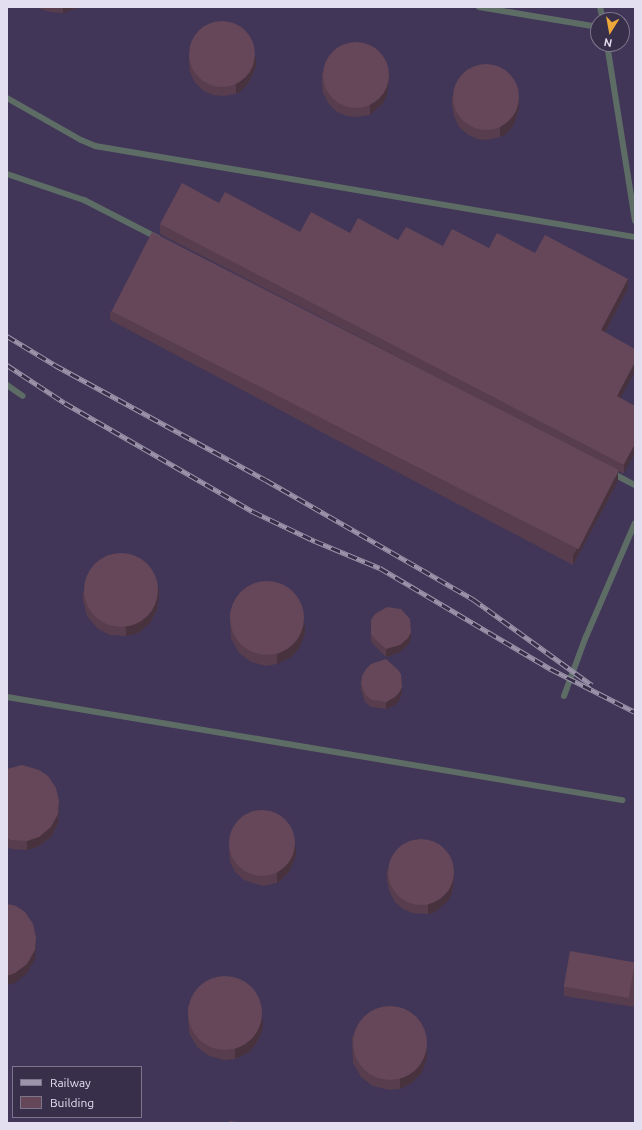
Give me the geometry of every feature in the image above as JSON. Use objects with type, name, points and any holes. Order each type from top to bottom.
[{"type":"lane","points":[[479,7],[590,26]]},
{"type":"lane","points":[[607,52],[635,222]]},
{"type":"lane","points":[[7,98],[81,140],[95,146],[635,237]]},
{"type":"lane","points":[[7,174],[84,200],[162,240]]},
{"type":"lane","points":[[7,385],[23,396]]},
{"type":"lane","points":[[607,471],[635,485]]},
{"type":"lane","points":[[564,696],[585,639],[635,523]]},
{"type":"lane","points":[[7,697],[622,800]]},
{"type":"shaded area","points":[[7,7],[635,7],[635,1123],[7,1123]]},
{"type":"building","points":[[222,21],[235,23],[245,31],[253,41],[255,54],[253,67],[245,77],[235,85],[222,87],[209,85],[199,77],[191,67],[189,54],[191,41],[199,31],[209,23]]},
{"type":"building","points":[[356,42],[369,44],[379,52],[387,62],[389,75],[387,88],[379,98],[369,106],[356,108],[343,106],[333,98],[325,88],[323,75],[325,62],[333,52],[343,44]]},
{"type":"building","points":[[486,64],[499,66],[509,74],[517,84],[519,97],[517,110],[509,120],[499,128],[486,130],[473,128],[463,120],[455,110],[453,97],[455,84],[463,74],[473,66]]},
{"type":"building","points":[[182,183],[219,203],[225,192],[300,232],[311,212],[350,233],[358,218],[398,240],[406,227],[443,246],[452,229],[489,248],[497,233],[535,253],[545,235],[628,279],[601,330],[635,349],[635,362],[617,396],[635,406],[635,444],[624,464],[160,224]]},
{"type":"building","points":[[152,232],[619,470],[578,549],[112,311]]},
{"type":"building","points":[[114,553],[128,553],[142,559],[152,569],[158,583],[156,604],[152,611],[142,621],[128,627],[114,627],[100,621],[90,611],[84,597],[84,583],[90,569],[100,559]]},
{"type":"building","points":[[260,581],[274,581],[288,587],[298,597],[304,611],[302,632],[298,639],[288,649],[274,655],[260,655],[246,649],[236,639],[230,625],[230,611],[236,597],[246,587]]},
{"type":"building","points":[[387,607],[401,609],[410,619],[411,632],[408,638],[400,645],[386,649],[371,634],[371,620],[375,614]]},
{"type":"building","points":[[386,659],[401,674],[402,687],[395,697],[386,702],[371,700],[365,694],[361,683],[362,676],[371,664]]},
{"type":"building","points":[[22,765],[39,770],[48,776],[56,788],[59,801],[58,814],[51,827],[39,837],[27,841],[11,840],[7,838],[7,769]]},
{"type":"building","points":[[262,810],[275,813],[285,820],[292,830],[295,843],[292,856],[285,866],[275,873],[262,876],[249,873],[239,866],[232,856],[229,843],[232,830],[239,820],[249,813]]},
{"type":"building","points":[[421,839],[434,842],[444,849],[451,859],[454,872],[451,885],[444,895],[434,902],[421,905],[408,902],[398,895],[391,885],[388,872],[391,859],[398,849],[408,842]]},
{"type":"building","points":[[7,904],[16,906],[25,912],[33,924],[36,937],[35,950],[27,964],[15,973],[7,976]]},
{"type":"building","points":[[570,951],[635,962],[629,998],[564,986]]},
{"type":"building","points":[[218,976],[232,976],[246,982],[256,992],[262,1006],[260,1027],[256,1034],[246,1044],[232,1050],[218,1050],[204,1044],[194,1034],[188,1020],[188,1006],[194,992],[204,982]]},
{"type":"building","points":[[383,1006],[397,1006],[411,1012],[421,1022],[427,1036],[425,1057],[421,1064],[411,1074],[397,1080],[383,1080],[369,1074],[359,1064],[353,1050],[353,1036],[359,1022],[369,1012]]},
{"type":"building","points":[[230,1121],[238,1122],[239,1123],[228,1123]]},
{"type":"railway","points":[[7,336],[55,365],[266,480],[473,599],[592,685]]},
{"type":"railway","points":[[7,365],[65,403],[254,512],[315,541],[380,568],[551,669],[635,712]]}]
